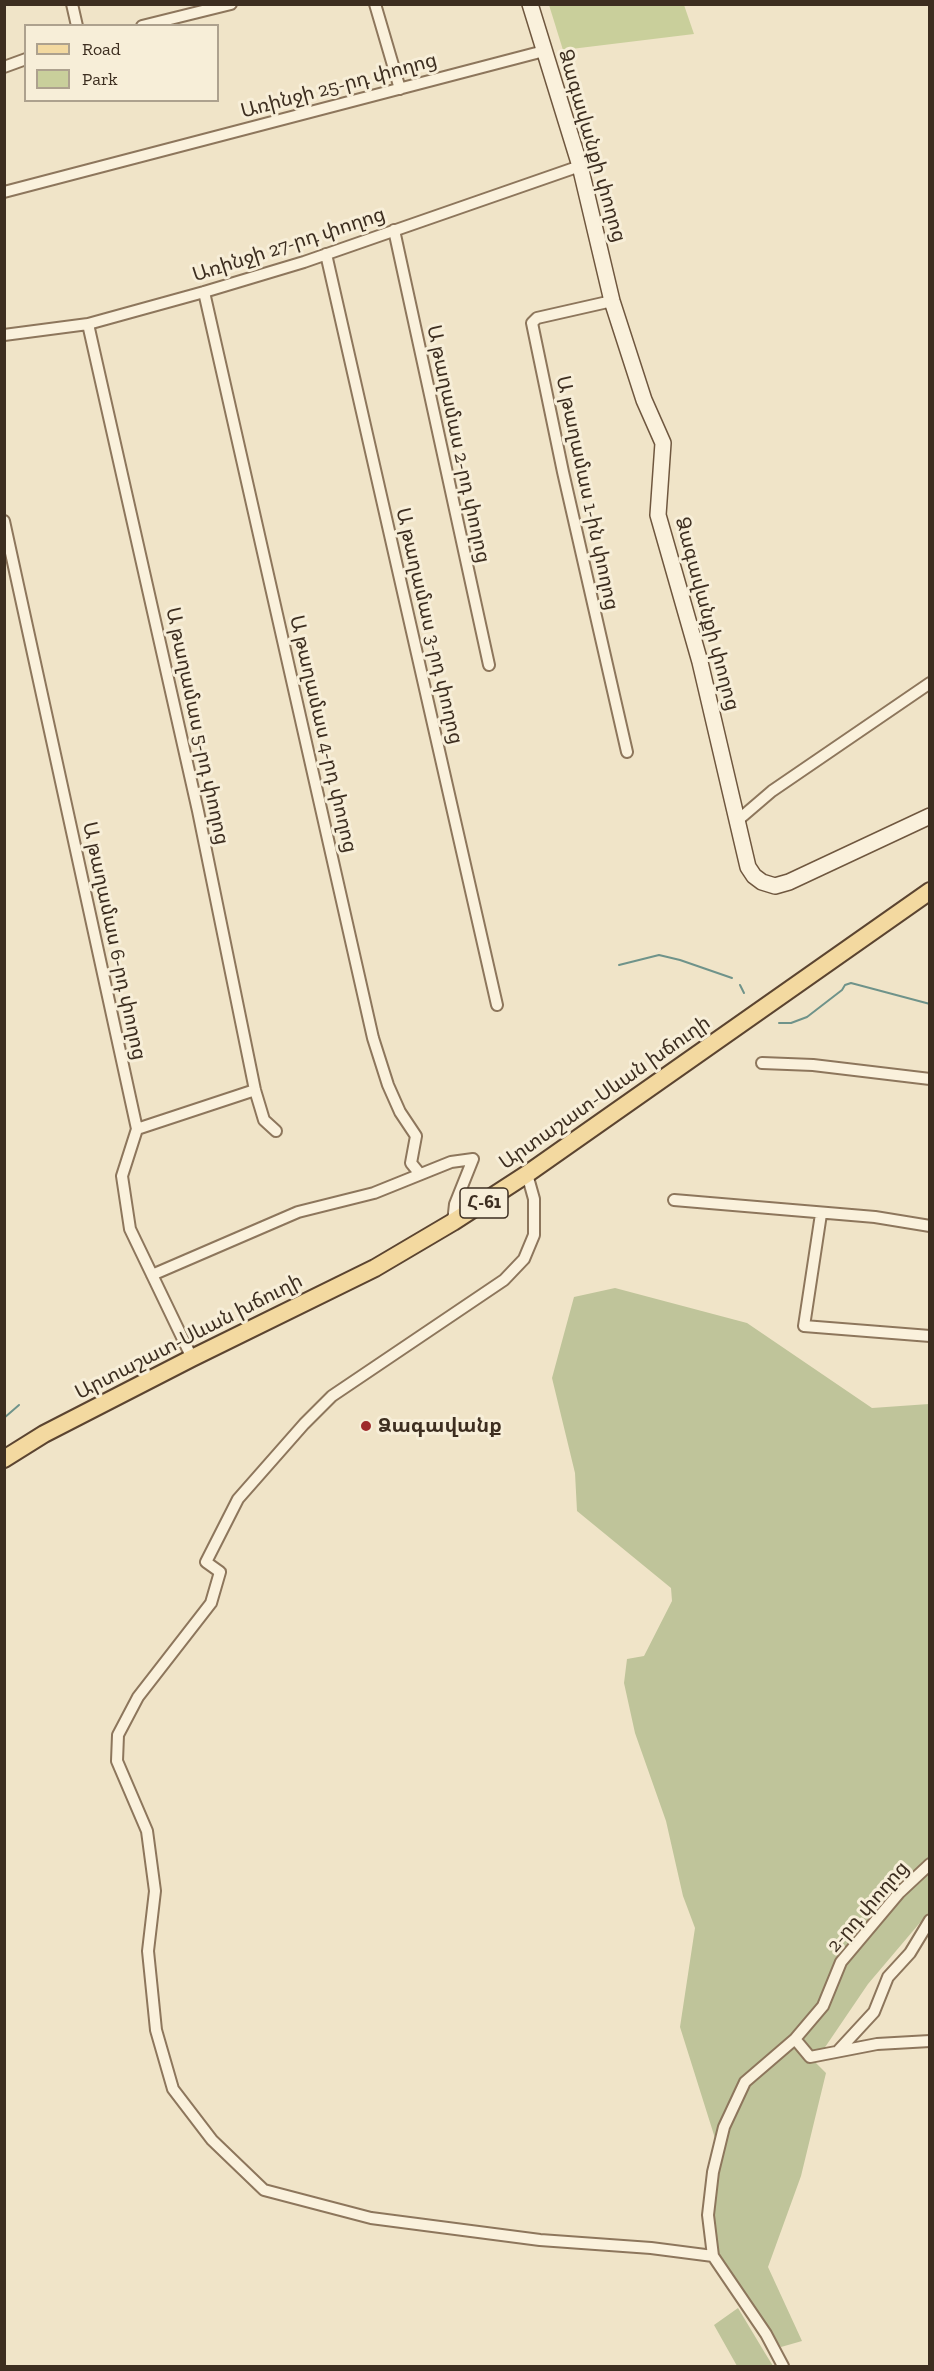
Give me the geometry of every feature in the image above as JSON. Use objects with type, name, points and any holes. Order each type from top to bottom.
[{"type":"main road","name":"Արտաշատ-Սևան խճուղի","points":[[4,1459],[44,1434],[375,1268],[453,1222],[527,1174],[930,891]]},
{"type":"street","points":[[72,4],[77,24]]},
{"type":"street","points":[[150,24],[231,4]]},
{"type":"street","points":[[375,4],[400,89]]},
{"type":"street","name":"Ձագավանքի փողոց","points":[[531,4],[580,166],[612,302],[644,400],[663,443],[658,515],[700,662],[748,867],[762,882],[775,886],[789,882],[930,816]]},
{"type":"street","name":"Առինջի 25-րդ փողոց","points":[[4,192],[544,51]]},
{"type":"street","points":[[4,67],[24,60]]},
{"type":"street","name":"Առինջի 27-րդ փողոց","points":[[4,335],[88,324],[204,292],[327,254],[580,166]]},
{"type":"street","name":"Ա թաղամաս 2-րդ փողոց","points":[[394,230],[489,665]]},
{"type":"street","name":"Ա թաղամաս 3-րդ փողոց","points":[[327,254],[497,1005]]},
{"type":"street","name":"Ա թաղամաս 4-րդ փողոց","points":[[204,292],[373,1038],[388,1085],[400,1112],[416,1136],[411,1163],[420,1174]]},
{"type":"street","name":"Ա թաղամաս 1-ին փողոց","points":[[612,302],[537,318],[532,323],[563,472],[627,752]]},
{"type":"street","name":"Ա թաղամաս 5-րդ փողոց","points":[[88,324],[198,811],[255,1090],[264,1120],[276,1131]]},
{"type":"street","name":"Ա թաղամաս 6-րդ փողոց","points":[[4,521],[136,1129],[122,1176],[130,1230],[192,1358]]},
{"type":"street","points":[[737,821],[772,791],[930,683]]},
{"type":"street","points":[[762,1063],[813,1065],[930,1079]]},
{"type":"street","points":[[136,1129],[255,1090]]},
{"type":"street","points":[[152,1275],[298,1212],[374,1193],[451,1162],[473,1159],[455,1204],[453,1222]]},
{"type":"street","points":[[527,1174],[534,1198],[534,1235],[524,1259],[504,1280],[332,1396],[304,1424],[238,1499],[206,1562],[220,1572],[211,1603],[138,1697],[118,1735],[117,1761],[147,1831],[155,1891],[148,1951],[156,2030],[173,2089],[212,2140],[264,2190],[371,2218],[540,2240],[651,2248],[713,2256],[766,2334],[783,2367]]},
{"type":"street","points":[[674,1200],[874,1217],[930,1226]]},
{"type":"street","points":[[821,1214],[804,1326],[930,1336]]},
{"type":"street","name":"2-րդ փողոց","points":[[713,2256],[708,2215],[713,2172],[724,2127],[745,2082],[795,2039],[823,2006],[841,1962],[899,1893],[930,1864]]},
{"type":"street","points":[[838,2051],[874,2012],[888,1977],[910,1953],[930,1920]]},
{"type":"street","points":[[795,2039],[810,2056],[877,2044],[930,2041]]},
{"type":"green space","points":[[549,5],[684,5],[694,34],[563,50]]},
{"type":"green space","points":[[615,1288],[747,1323],[872,1408],[929,1404],[929,1912],[868,1984],[815,2062],[826,2073],[801,2176],[768,2267],[802,2341],[781,2347],[715,2256],[711,2223],[719,2151],[680,2027],[695,1928],[683,1896],[666,1821],[635,1733],[624,1683],[627,1659],[644,1656],[672,1601],[671,1588],[577,1511],[575,1473],[552,1378],[574,1297]]},
{"type":"green space","points":[[738,2308],[773,2366],[737,2366],[714,2325]]},
{"type":"waterway","points":[[619,965],[659,955],[732,978]]},
{"type":"waterway","points":[[779,1023],[791,1023],[807,1017],[842,990],[845,985],[851,983],[930,1004]]},
{"type":"waterway","points":[[740,985],[744,993]]},
{"type":"waterway","points":[[4,1418],[19,1405]]},
{"type":"place","name":"Ձագավանք","points":[[366,1426]]}]
